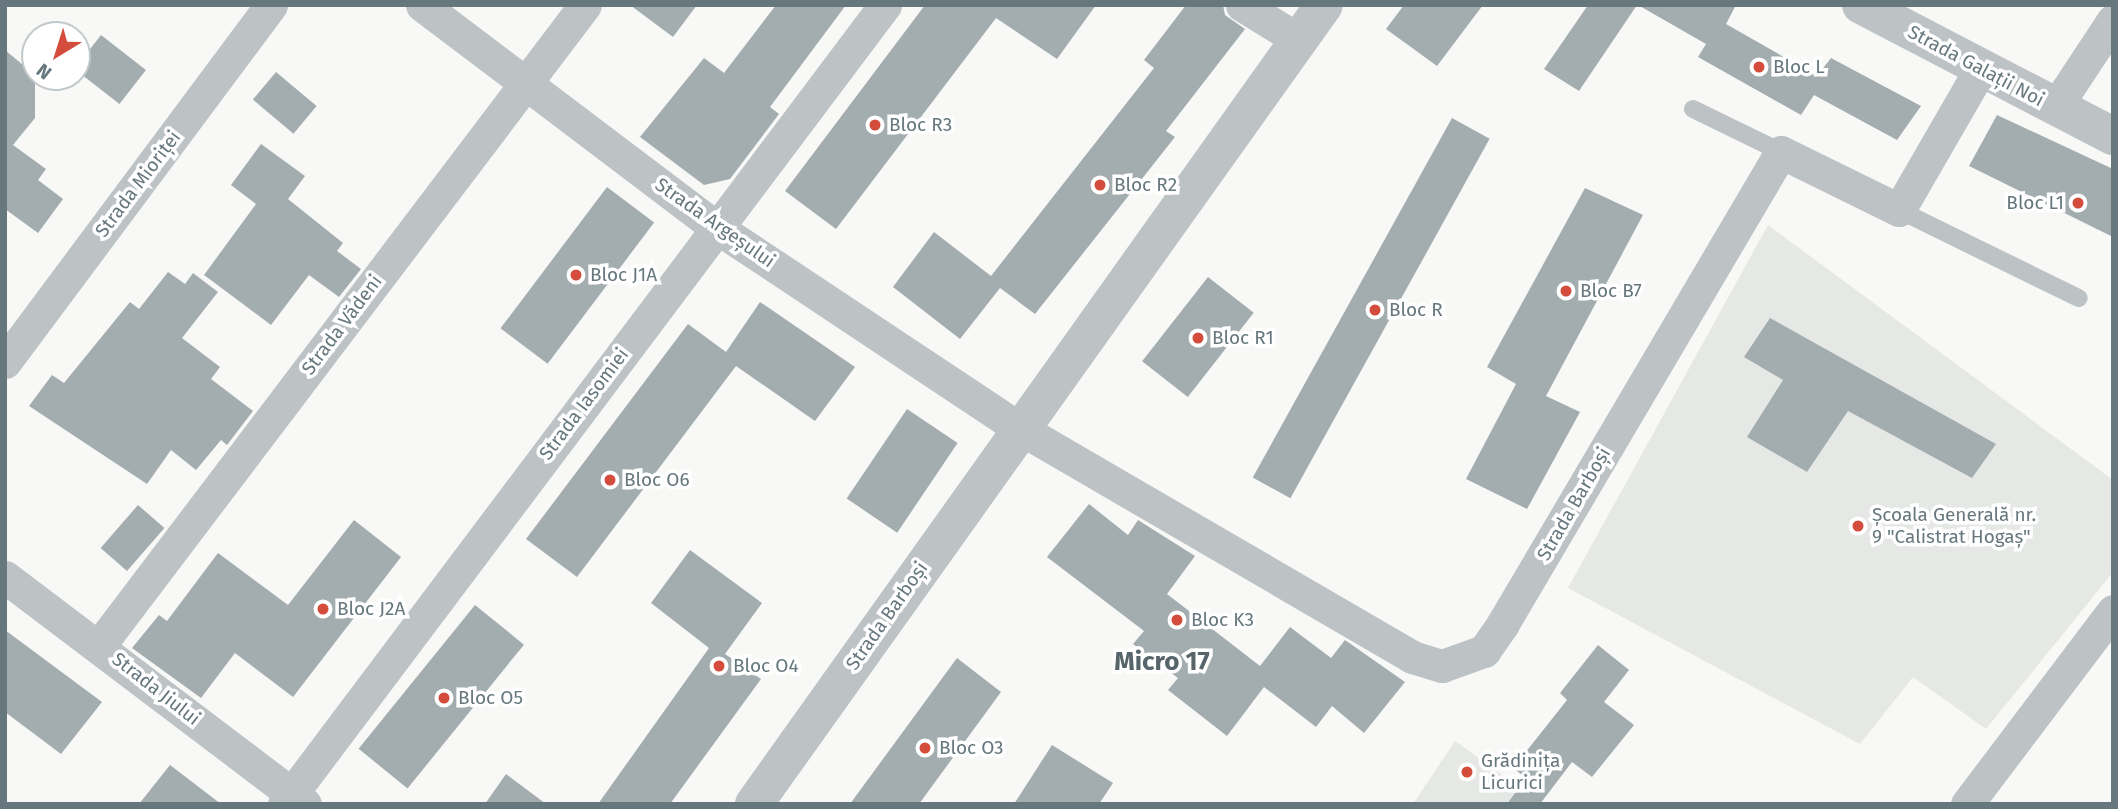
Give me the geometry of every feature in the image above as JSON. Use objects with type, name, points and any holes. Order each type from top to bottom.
[{"type":"street","name":"Strada Mioriței","points":[[5,362],[271,5]]},
{"type":"street","name":"Strada Argeșului","points":[[422,5],[524,85],[716,227],[1019,428]]},
{"type":"street","name":"Strada Vădeni","points":[[99,646],[585,5]]},
{"type":"street","name":"Strada Iasomiei","points":[[294,800],[716,227],[885,5]]},
{"type":"street","points":[[1242,5],[1299,40]]},
{"type":"street","name":"Strada Barboși","points":[[754,804],[1019,428],[1324,5]]},
{"type":"street","name":"Strada Galații Noi","points":[[1860,5],[2113,136]]},
{"type":"street","name":"Strada Galații Noi","points":[[2055,108],[2113,20]]},
{"type":"street","points":[[1781,152],[1899,210],[1981,68]]},
{"type":"street","name":"Strada Barboși","points":[[1019,428],[1412,657],[1442,666],[1465,662],[1484,651],[1502,625],[1781,152]]},
{"type":"street","name":"Strada Jiului","points":[[5,577],[99,646],[294,800]]},
{"type":"street","points":[[1967,804],[2113,611]]},
{"type":"lane","points":[[1693,108],[1781,152]]},
{"type":"lane","points":[[1899,210],[2079,298]]},
{"type":"shaded area","name":"Școala Generală nr. 9 \"Calistrat Hogaș\"","points":[[1768,225],[2113,480],[2113,572],[1986,729],[1913,677],[1860,744],[1568,588]]},
{"type":"shaded area","name":"Grădinița Licurici","points":[[1455,741],[1543,804],[1413,804]]},
{"type":"building","points":[[630,5],[697,5],[673,37]]},
{"type":"building","points":[[776,5],[846,5],[770,107],[779,114],[730,179],[704,185],[640,137],[704,58],[724,73]]},
{"type":"building","name":"Bloc R3","points":[[925,5],[1096,5],[1057,59],[996,18],[836,229],[785,191]]},
{"type":"building","name":"Bloc R2","points":[[1186,5],[1223,5],[1225,15],[1245,29],[1166,131],[1175,137],[1035,314],[1000,288],[960,339],[893,287],[934,232],[991,276],[1154,68],[1144,60]]},
{"type":"building","points":[[1404,5],[1483,5],[1437,66],[1386,29]]},
{"type":"building","points":[[1588,5],[1637,5],[1579,91],[1544,69]]},
{"type":"building","name":"Bloc L","points":[[1638,5],[1736,5],[1726,24],[1817,76],[1831,58],[1921,106],[1897,140],[1814,95],[1801,115],[1698,57],[1706,44]]},
{"type":"building","points":[[101,35],[146,70],[119,104],[91,82],[91,48]]},
{"type":"building","points":[[5,50],[21,63],[21,91],[35,91],[35,118],[13,145],[46,169],[38,180],[63,199],[38,233],[5,209]]},
{"type":"building","points":[[276,72],[317,106],[293,134],[253,100]]},
{"type":"building","name":"Bloc L1","points":[[1997,115],[2113,169],[2113,237],[1969,166]]},
{"type":"building","name":"Bloc R","points":[[1452,118],[1490,139],[1290,498],[1253,477]]},
{"type":"building","points":[[261,144],[305,176],[288,199],[343,243],[337,251],[361,269],[339,297],[309,275],[271,325],[204,275],[256,204],[231,185]]},
{"type":"building","name":"Bloc J1A","points":[[607,187],[654,223],[548,364],[500,328]]},
{"type":"building","name":"Bloc B7","points":[[1585,188],[1643,215],[1546,396],[1580,412],[1527,509],[1466,479],[1516,384],[1487,367]]},
{"type":"building","points":[[168,272],[185,284],[193,273],[218,292],[182,338],[220,367],[211,379],[253,411],[227,445],[221,440],[196,470],[171,450],[147,484],[29,406],[52,375],[64,383],[130,302],[139,309]]},
{"type":"building","name":"Bloc R1","points":[[1208,277],[1254,313],[1188,397],[1142,361]]},
{"type":"building","name":"Bloc O6","points":[[760,302],[855,367],[815,421],[736,366],[577,577],[526,539],[688,324],[726,352]]},
{"type":"building","points":[[1770,318],[1996,444],[1972,478],[1848,411],[1807,472],[1747,437],[1783,380],[1744,357]]},
{"type":"building","points":[[907,409],[958,443],[897,533],[847,499]]},
{"type":"building","name":"Bloc K3","points":[[1089,504],[1128,535],[1138,520],[1195,556],[1167,594],[1260,666],[1290,627],[1331,658],[1345,640],[1405,682],[1364,733],[1332,706],[1316,727],[1264,687],[1227,736],[1168,690],[1178,678],[1133,644],[1144,631],[1047,557]]},
{"type":"building","points":[[138,505],[164,528],[127,571],[101,548]]},
{"type":"building","points":[[354,520],[401,557],[293,697],[235,653],[201,698],[132,648],[159,615],[167,621],[218,553],[288,605]]},
{"type":"building","name":"Bloc O4","points":[[690,550],[762,603],[725,654],[761,679],[670,804],[598,804],[709,648],[651,603]]},
{"type":"building","name":"Bloc O5","points":[[475,605],[524,645],[408,788],[359,749]]},
{"type":"building","points":[[5,630],[102,702],[61,754],[5,712]]},
{"type":"building","points":[[1598,645],[1629,670],[1604,702],[1634,725],[1592,777],[1572,762],[1540,804],[1507,804],[1526,778],[1513,768],[1567,700],[1560,693]]},
{"type":"building","name":"Bloc O3","points":[[957,658],[1001,692],[919,804],[850,804]]},
{"type":"building","points":[[1052,745],[1113,783],[1099,804],[1014,804]]},
{"type":"building","points":[[170,765],[221,804],[139,804]]},
{"type":"building","points":[[506,774],[546,804],[485,804]]},
{"type":"place","name":"Bloc L","points":[[1759,67]]},
{"type":"place","name":"Bloc R3","points":[[875,125]]},
{"type":"place","name":"Bloc R2","points":[[1100,185]]},
{"type":"place","name":"Bloc L1","points":[[2078,203]]},
{"type":"place","name":"Bloc J1A","points":[[576,275]]},
{"type":"place","name":"Bloc B7","points":[[1566,291]]},
{"type":"place","name":"Bloc R","points":[[1375,310]]},
{"type":"place","name":"Bloc R1","points":[[1198,338]]},
{"type":"place","name":"Bloc O6","points":[[610,480]]},
{"type":"place","name":"Școala Generală nr. 9 \"Calistrat Hogaș\"","points":[[1858,526]]},
{"type":"place","name":"Bloc J2A","points":[[323,609]]},
{"type":"place","name":"Bloc K3","points":[[1177,620]]},
{"type":"place","name":"Bloc O4","points":[[719,666]]},
{"type":"place","name":"Bloc O5","points":[[444,698]]},
{"type":"place","name":"Bloc O3","points":[[925,748]]},
{"type":"place","name":"Grădinița Licurici","points":[[1467,772]]},
{"type":"district","name":"Micro 17","points":[[1162,662]]}]
